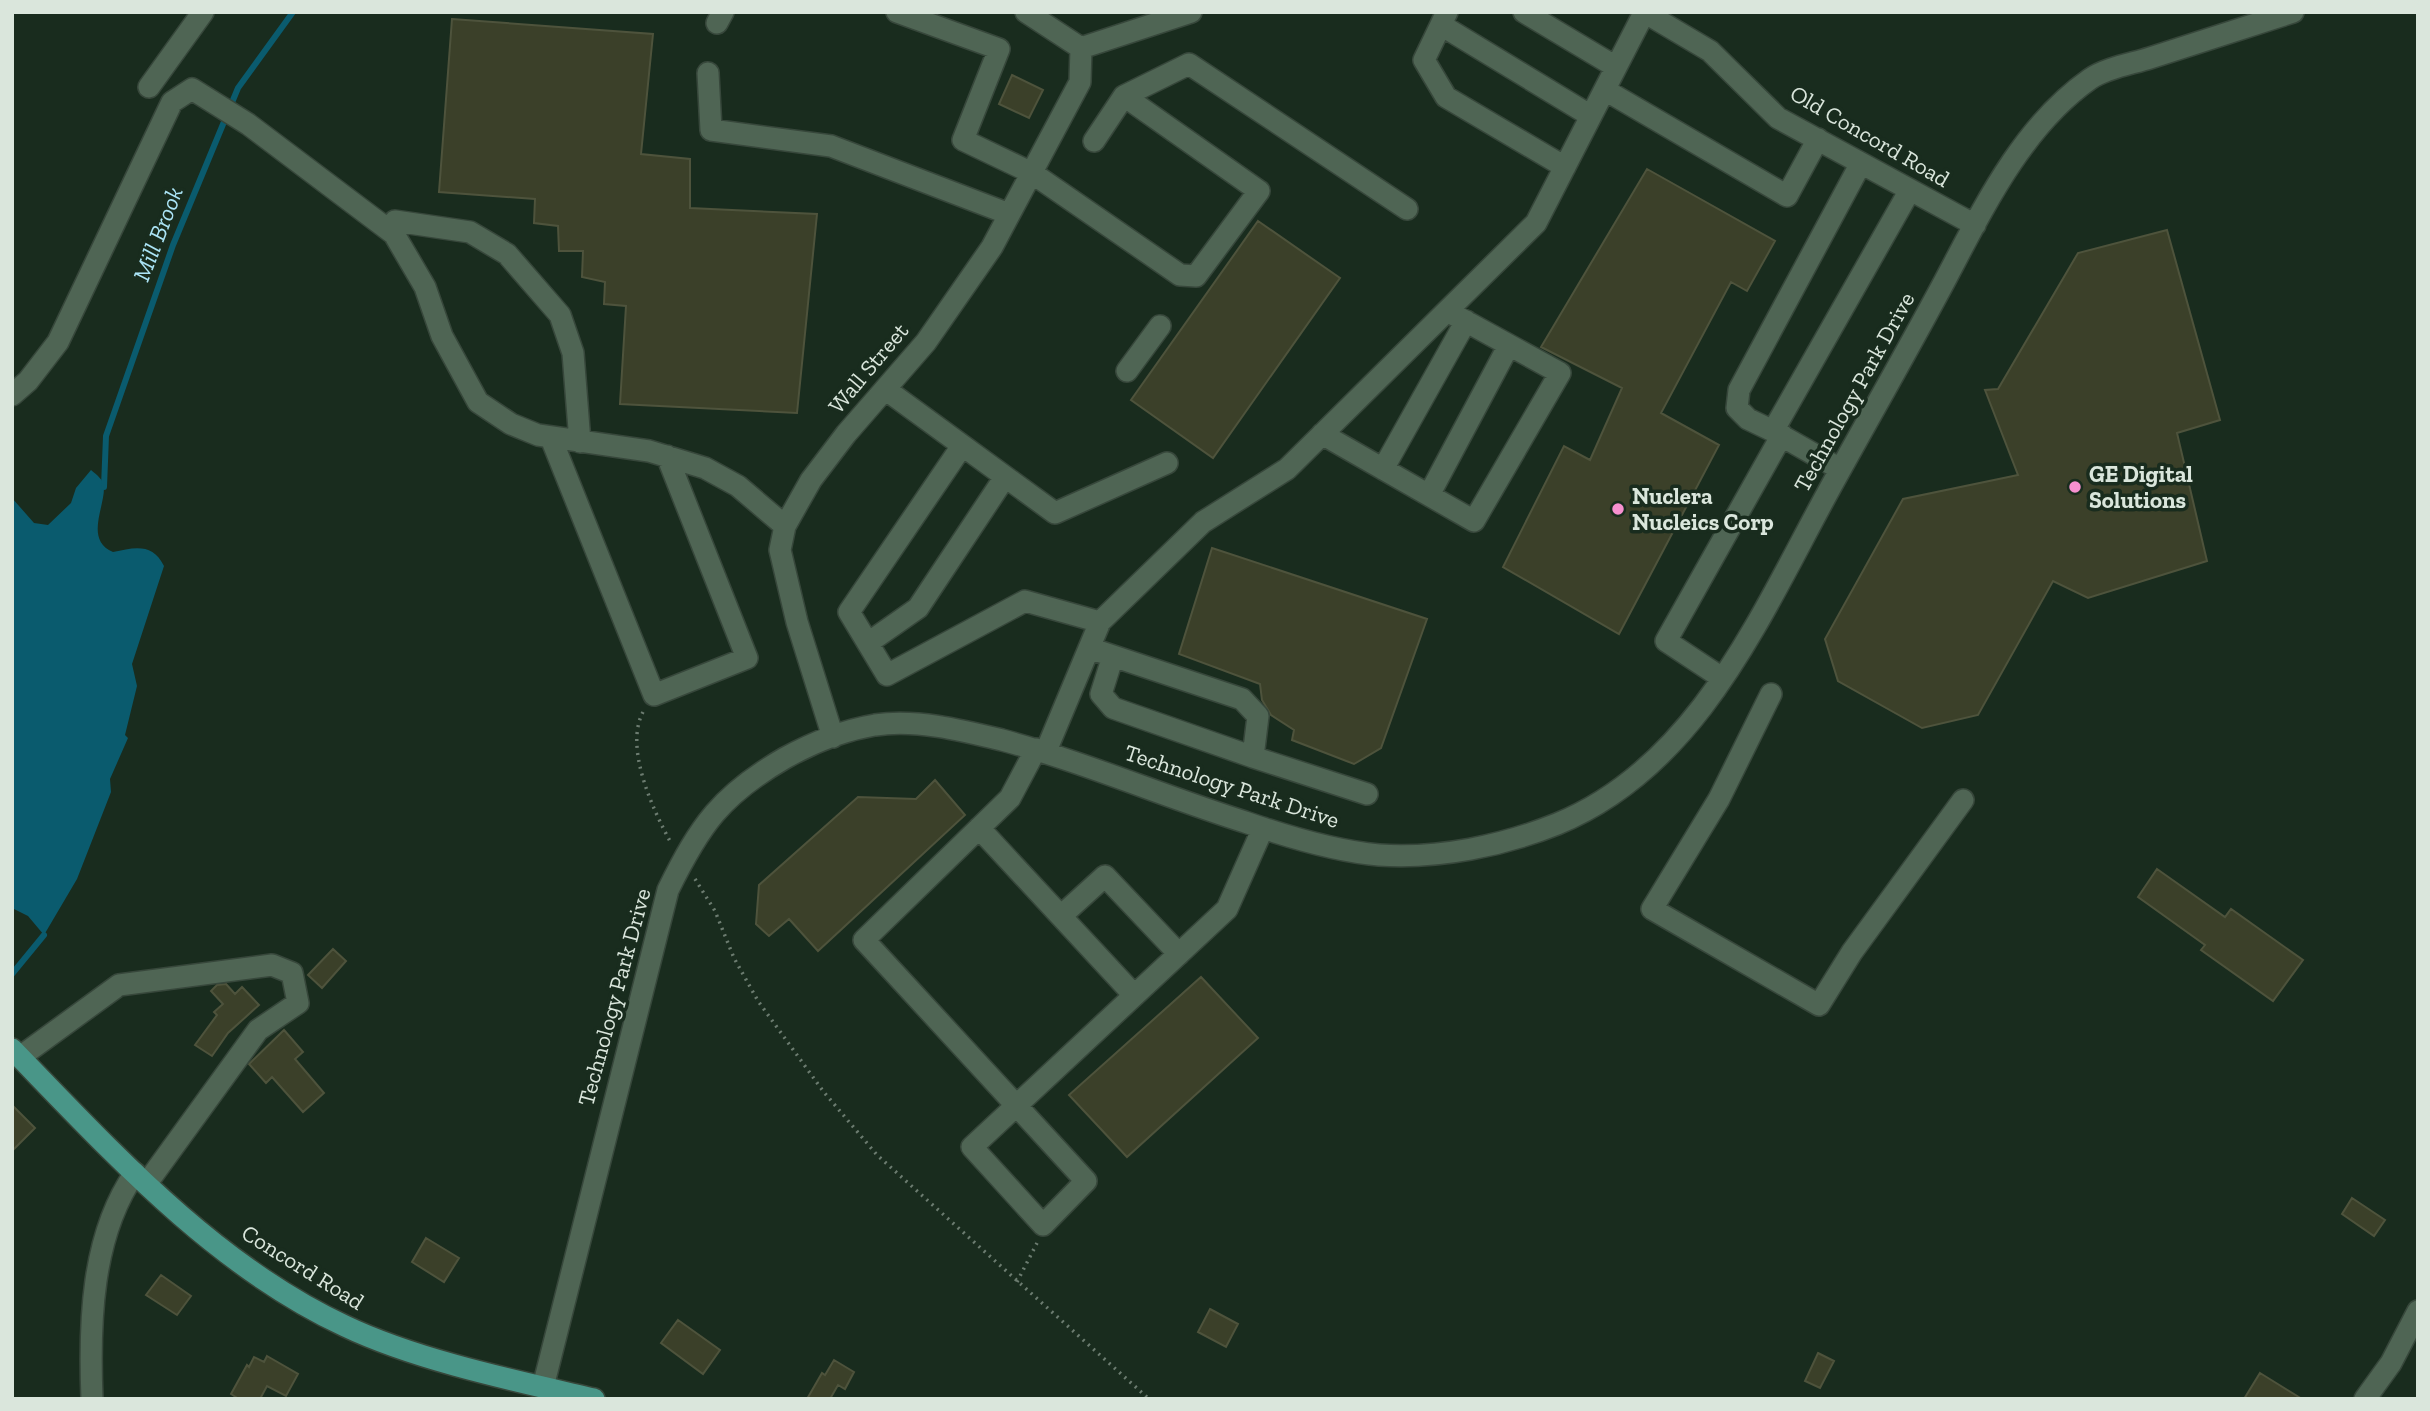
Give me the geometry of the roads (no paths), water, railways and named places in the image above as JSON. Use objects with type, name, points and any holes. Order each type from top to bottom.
[{"type":"main road","name":"Concord Road","points":[[16,1053],[141,1178],[251,1271],[344,1326],[394,1346],[594,1399]]},
{"type":"street","points":[[149,87],[203,12]]},
{"type":"street","points":[[897,12],[999,49],[963,140],[1032,173],[1180,275],[1196,276],[1259,191],[1124,96]]},
{"type":"street","points":[[1026,12],[1081,48],[1191,12]]},
{"type":"street","points":[[1524,12],[1616,67]]},
{"type":"street","name":"Technology Park Drive","points":[[542,1387],[664,903],[698,831],[750,778],[800,749],[833,737],[874,725],[914,723],[968,732],[1041,750],[1262,828],[1335,848],[1380,855],[1433,855],[1493,844],[1559,823],[1611,796],[1638,776],[1668,749],[1698,713],[1749,637],[1975,225],[2020,151],[2038,128],[2094,76],[2293,12]]},
{"type":"street","points":[[1262,828],[1227,909],[1134,995],[1016,1106],[972,1147],[1043,1225],[1086,1181],[1016,1106],[864,940],[1010,798],[1041,750],[1100,622],[1203,522],[1287,469],[1322,434],[1456,316],[1536,223],[1644,13]]},
{"type":"street","name":"Old Concord Road","points":[[1644,13],[1710,51],[1778,118],[1975,225]]},
{"type":"street","points":[[1564,167],[1446,97],[1424,60],[1444,19],[1591,116]]},
{"type":"street","name":"Wall Street","points":[[833,737],[797,622],[780,550],[785,526],[811,480],[926,342],[992,247],[1080,82],[1081,48]]},
{"type":"street","points":[[1094,141],[1124,96],[1189,64],[1407,209]]},
{"type":"street","points":[[708,74],[711,130],[831,146],[1009,214]]},
{"type":"street","points":[[12,395],[28,382],[58,342],[166,113],[172,102],[192,89],[248,124],[394,234],[425,287],[442,335],[478,402],[511,424],[551,438],[649,451],[705,468],[738,485],[785,526]]},
{"type":"street","points":[[1605,90],[1787,196],[1818,139]]},
{"type":"street","points":[[1840,469],[1748,419],[1737,408],[1739,390],[1861,163]]},
{"type":"street","points":[[1722,678],[1666,641],[1910,190]]},
{"type":"street","points":[[395,221],[470,232],[508,254],[560,315],[573,353],[580,442]]},
{"type":"street","points":[[1322,434],[1474,521],[1560,373],[1456,316]]},
{"type":"street","points":[[1383,469],[1456,316]]},
{"type":"street","points":[[1127,371],[1160,326]]},
{"type":"street","points":[[1429,495],[1509,345]]},
{"type":"street","points":[[885,390],[1055,513],[1167,463]]},
{"type":"street","points":[[551,438],[654,695],[747,658],[667,456]]},
{"type":"street","points":[[962,446],[849,611],[887,675],[1026,601],[1100,622]]},
{"type":"street","points":[[868,643],[918,608],[1005,477]]},
{"type":"street","points":[[1089,648],[1242,699],[1258,716],[1253,757]]},
{"type":"street","points":[[1113,656],[1101,694],[1113,708],[1367,794]]},
{"type":"street","points":[[1771,694],[1719,799],[1652,909],[1819,1004],[1852,952],[1963,800]]},
{"type":"street","points":[[979,828],[1134,995]]},
{"type":"street","points":[[1061,916],[1105,876],[1179,954]]},
{"type":"street","points":[[16,1053],[119,985],[272,965],[292,973],[298,1003],[258,1030],[141,1178],[116,1204],[98,1274],[92,1326],[92,1399]]},
{"type":"street","points":[[2365,1399],[2391,1363],[2418,1311]]},
{"type":"water","points":[[91,470],[104,485],[98,532],[105,547],[113,552],[143,548],[154,553],[164,566],[132,664],[137,686],[125,735],[128,738],[110,779],[111,792],[77,879],[44,935],[28,916],[12,908],[12,498],[34,523],[48,525],[71,503],[76,488]]},
{"type":"waterway","name":"Mill Brook","points":[[104,487],[106,436],[173,245],[238,88],[293,12]]},
{"type":"waterway","name":"Mill Brook","points":[[12,974],[44,935]]},
{"type":"place","name":"GE Digital Solutions","points":[[2075,487]]},
{"type":"place","name":"Nuclera Nucleics Corp","points":[[1618,509]]}]
